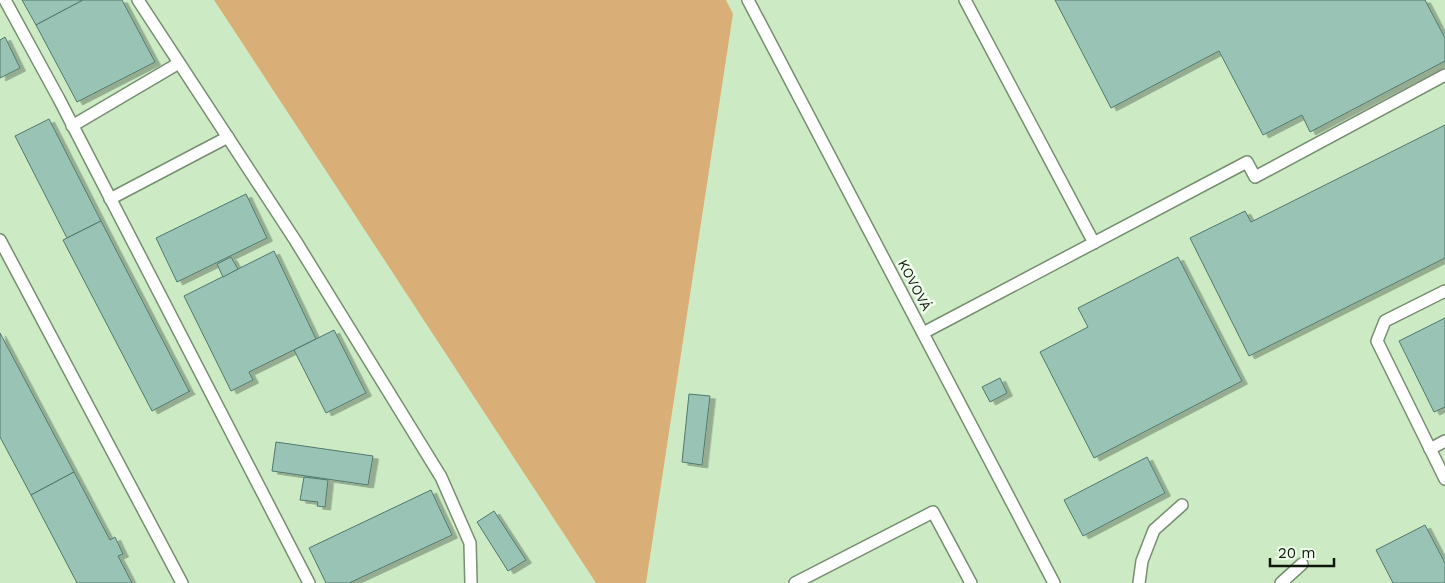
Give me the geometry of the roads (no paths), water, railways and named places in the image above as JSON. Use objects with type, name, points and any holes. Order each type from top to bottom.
[{"type":"lane","points":[[4,0],[72,126],[309,583]]},
{"type":"lane","points":[[138,0],[295,240],[440,477],[470,543],[471,583]]},
{"type":"lane","name":"KOVOVÁ","points":[[748,0],[1054,583]]},
{"type":"lane","points":[[965,0],[1094,243]]},
{"type":"lane","points":[[72,126],[179,63]]},
{"type":"lane","points":[[923,333],[1247,162],[1255,177],[1445,75]]},
{"type":"lane","points":[[110,199],[228,137]]},
{"type":"lane","points":[[0,240],[182,583]]},
{"type":"lane","points":[[1445,291],[1385,321],[1377,341],[1445,479]]},
{"type":"lane","points":[[1430,449],[1445,441]]},
{"type":"lane","points":[[1139,583],[1142,561],[1154,530],[1182,505]]},
{"type":"lane","points":[[795,583],[933,512],[971,583]]},
{"type":"lane","points":[[1281,583],[1302,564]]}]
